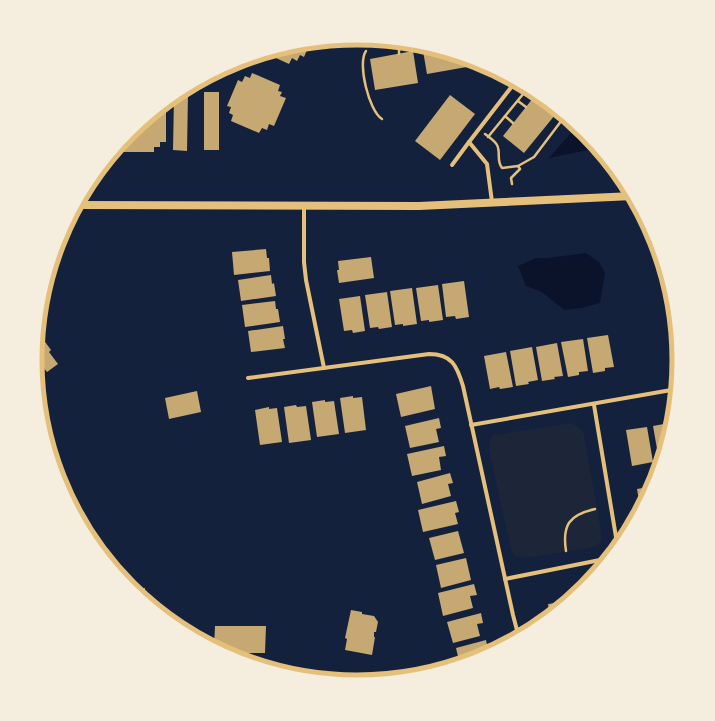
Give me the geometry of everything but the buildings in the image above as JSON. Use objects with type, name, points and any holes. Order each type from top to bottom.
[{"type":"main road","points":[[83,205],[419,206],[627,196]]},
{"type":"street","points":[[452,165],[513,86]]},
{"type":"street","points":[[469,142],[487,164],[492,203]]},
{"type":"street","points":[[304,206],[304,262],[306,280],[324,368]]},
{"type":"street","points":[[248,378],[429,354],[443,355],[456,367],[459,373],[471,425],[517,633]]},
{"type":"street","points":[[471,425],[671,390]]},
{"type":"street","points":[[594,404],[617,541]]},
{"type":"street","points":[[505,579],[603,559]]},
{"type":"path","points":[[368,49],[364,55],[363,66],[368,96],[378,117],[382,119]]},
{"type":"path","points":[[399,49],[399,54]]},
{"type":"path","points":[[524,93],[488,137],[498,147],[500,165],[502,168],[518,166],[534,157],[562,120]]},
{"type":"path","points":[[518,100],[526,107]]},
{"type":"path","points":[[505,116],[513,123]]},
{"type":"path","points":[[512,184],[511,178],[513,174],[520,169],[518,166]]},
{"type":"path","points":[[566,551],[564,537],[568,524],[578,514],[595,509]]},
{"type":"shaded area","points":[[574,130],[592,149],[549,158]]},
{"type":"shaded area","points":[[586,253],[599,262],[605,273],[600,303],[582,308],[564,310],[542,292],[526,286],[518,266],[536,258]]},
{"type":"shaded area","points":[[572,423],[582,430],[584,435],[601,531],[601,541],[596,546],[589,548],[524,558],[514,555],[511,549],[489,450],[490,438],[494,435]]}]
